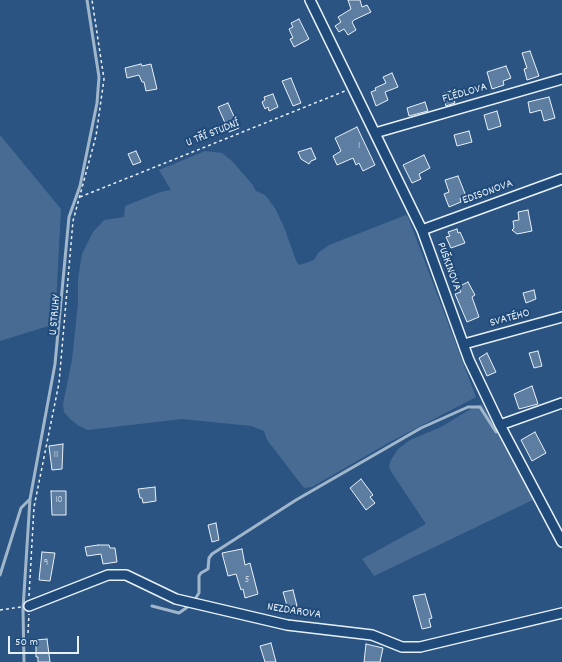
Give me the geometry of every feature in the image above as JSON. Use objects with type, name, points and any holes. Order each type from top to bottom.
[{"type":"street","name":"PUŠKINOVA","points":[[310,0],[422,230],[469,360],[500,425],[562,542]]},
{"type":"street","name":"FLÉDLOVA","points":[[375,133],[562,78]]},
{"type":"street","name":"EDISONOVA","points":[[422,230],[562,179]]},
{"type":"street","name":"SVATÉHO","points":[[464,344],[562,317]]},
{"type":"street","points":[[500,425],[562,403]]},
{"type":"street","name":"NEZDAROVA","points":[[29,606],[108,575],[126,575],[176,599],[287,624],[372,635],[402,647],[420,647],[562,613]]},
{"type":"path","name":"U STRUHY","points":[[28,633],[34,507],[59,383],[74,221],[96,136],[104,79],[92,0]]},
{"type":"path","name":"U TŘÍ STUDNÍ","points":[[80,197],[352,88]]},
{"type":"path","points":[[0,610],[29,606]]},
{"type":"shaded area","points":[[0,135],[61,209],[55,324],[0,341]]},
{"type":"shaded area","points":[[205,151],[222,153],[232,161],[252,184],[256,191],[265,195],[275,208],[284,227],[297,263],[300,265],[314,260],[318,253],[329,245],[406,215],[476,397],[390,442],[312,487],[304,488],[267,440],[264,431],[251,426],[182,419],[88,430],[79,426],[70,419],[64,412],[63,404],[72,360],[78,303],[78,279],[82,254],[93,232],[104,220],[124,217],[125,206],[160,192],[171,190],[159,170]]},
{"type":"shaded area","points":[[482,404],[535,499],[374,576],[362,559],[426,524],[390,470],[389,465],[391,460],[398,449],[410,440],[441,427],[474,407]]},
{"type":"building","points":[[348,0],[360,0],[362,7],[367,5],[371,12],[352,22],[356,30],[348,35],[344,29],[339,32],[335,26],[341,22],[338,17],[351,9]]},
{"type":"building","points":[[299,19],[309,39],[294,47],[290,39],[293,38],[289,29],[293,27],[291,23]]},
{"type":"building","points":[[530,51],[539,76],[527,80],[524,69],[527,68],[522,53]]},
{"type":"building","points":[[141,64],[142,66],[151,64],[157,89],[146,91],[144,82],[142,82],[139,75],[127,78],[125,68]]},
{"type":"building","points":[[506,66],[511,78],[503,81],[504,85],[492,89],[487,72]]},
{"type":"building","points":[[392,73],[398,87],[385,92],[388,100],[376,106],[371,92],[376,90],[375,88],[386,83],[383,77]]},
{"type":"building","points":[[291,78],[301,103],[293,106],[282,81]]},
{"type":"building","points":[[451,91],[455,103],[446,106],[442,94]]},
{"type":"building","points":[[273,94],[278,107],[269,111],[268,107],[265,109],[262,102],[265,100],[264,97]]},
{"type":"building","points":[[549,97],[555,118],[544,121],[541,110],[530,113],[528,102]]},
{"type":"building","points":[[425,102],[428,111],[409,116],[407,108]]},
{"type":"building","points":[[228,103],[239,128],[229,132],[218,107]]},
{"type":"building","points":[[497,111],[501,126],[488,130],[484,115]]},
{"type":"building","points":[[357,127],[375,165],[363,171],[359,163],[356,165],[353,158],[337,165],[333,156],[341,151],[335,138]]},
{"type":"building","points":[[469,131],[472,142],[457,146],[454,135]]},
{"type":"building","points":[[311,148],[316,159],[311,161],[309,164],[301,159],[298,152]]},
{"type":"building","points":[[136,151],[141,162],[133,165],[128,154]]},
{"type":"building","points":[[424,155],[430,168],[419,174],[421,179],[412,183],[403,165]]},
{"type":"building","points":[[458,176],[466,196],[460,198],[461,202],[449,207],[444,194],[449,192],[445,180]]},
{"type":"building","points":[[528,210],[532,231],[517,234],[512,230],[514,228],[513,221],[519,220],[518,212]]},
{"type":"building","points":[[457,229],[465,243],[451,248],[446,237],[450,236],[448,232]]},
{"type":"building","points":[[468,282],[475,295],[472,297],[479,317],[467,322],[455,294],[461,292],[458,287]]},
{"type":"building","points":[[534,290],[536,299],[526,303],[523,293]]},
{"type":"building","points":[[538,351],[542,366],[534,368],[529,353]]},
{"type":"building","points":[[487,353],[496,372],[487,376],[479,358]]},
{"type":"building","points":[[532,386],[538,404],[519,409],[514,394]]},
{"type":"building","points":[[535,432],[546,453],[532,461],[521,440]]},
{"type":"building","points":[[63,444],[62,469],[52,470],[49,446]]},
{"type":"building","points":[[361,479],[373,495],[370,497],[375,503],[366,510],[350,488]]},
{"type":"building","points":[[155,487],[156,501],[143,503],[138,489]]},
{"type":"building","points":[[51,491],[66,491],[66,515],[52,515]]},
{"type":"building","points":[[216,523],[219,540],[212,542],[208,525]]},
{"type":"building","points":[[109,545],[110,548],[115,548],[117,562],[103,564],[101,554],[87,556],[85,547]]},
{"type":"building","points":[[242,549],[245,565],[250,563],[258,594],[245,598],[243,589],[241,590],[236,574],[228,576],[222,553]]},
{"type":"building","points":[[42,552],[55,553],[50,581],[39,580]]},
{"type":"building","points":[[293,590],[297,606],[288,609],[283,592]]},
{"type":"building","points":[[425,594],[432,618],[429,619],[431,627],[422,629],[413,596]]},
{"type":"building","points":[[47,639],[50,662],[38,662],[38,657],[36,657],[36,640]]},
{"type":"building","points":[[271,643],[276,662],[265,662],[260,646]]},
{"type":"building","points":[[366,644],[383,648],[380,662],[364,662]]},
{"type":"waterway","points":[[24,662],[23,609],[30,499],[55,364],[69,217],[80,186],[97,103],[99,77],[87,0]]},
{"type":"waterway","points":[[195,599],[199,593],[199,576],[208,569],[209,558],[212,554],[296,500],[421,428],[468,407],[480,407],[496,432]]},
{"type":"waterway","points":[[0,575],[21,508],[29,500]]},
{"type":"waterway","points":[[152,606],[179,613],[189,606]]}]
